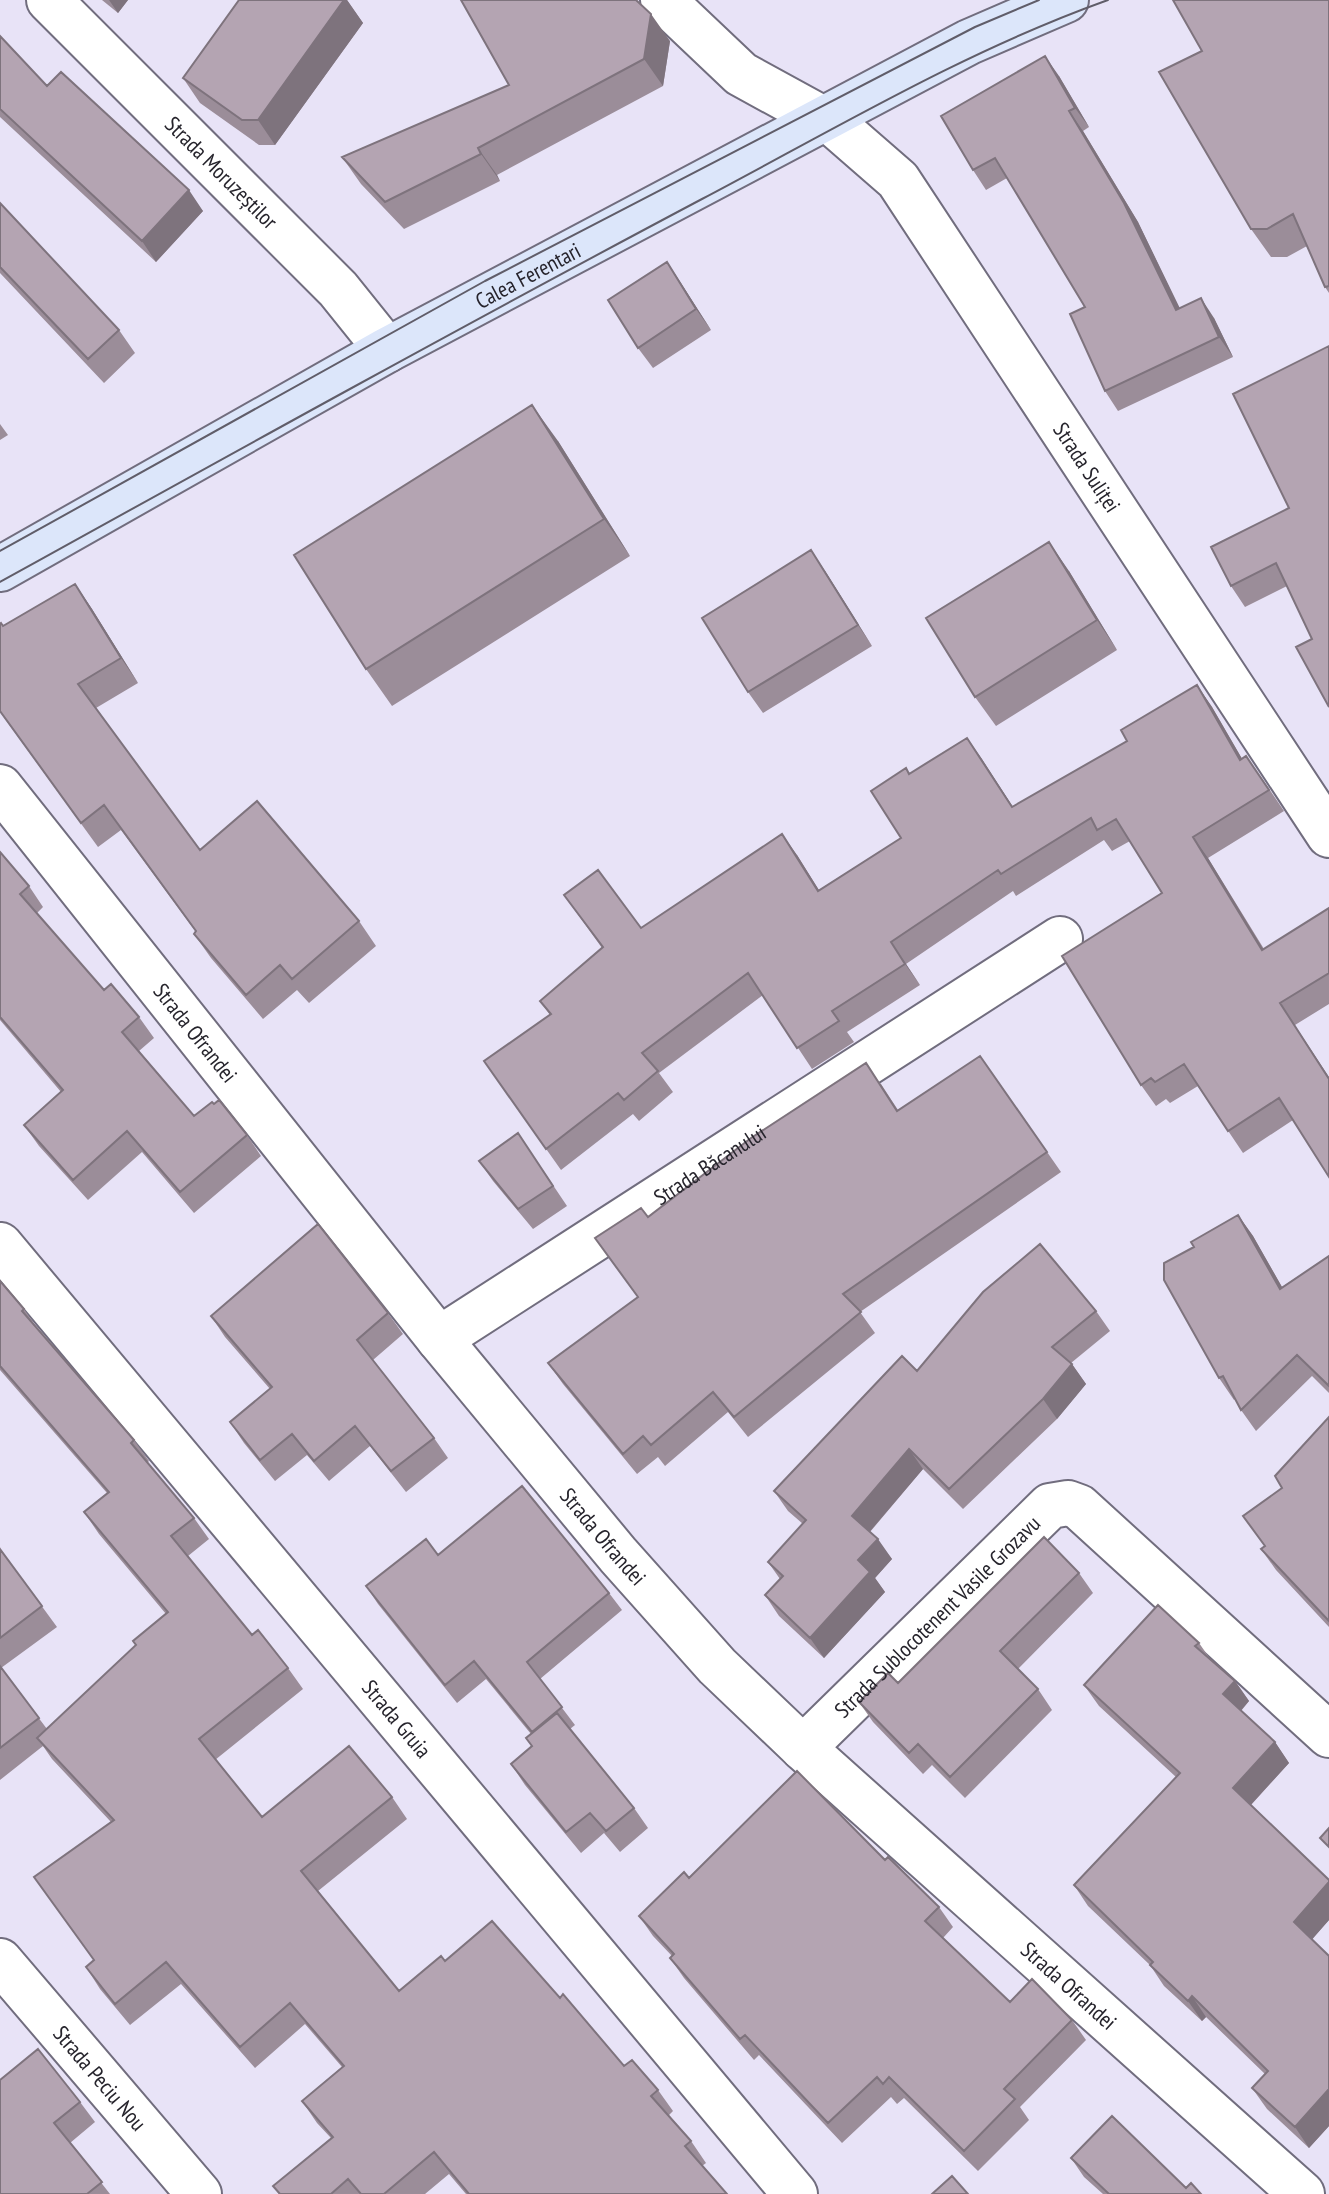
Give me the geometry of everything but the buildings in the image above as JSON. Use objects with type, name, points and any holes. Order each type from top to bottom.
[{"type":"main road","name":"Calea Ferentari","points":[[0,569],[387,350],[969,42],[1066,0]]},
{"type":"street","name":"Strada Moruzeștilor","points":[[49,0],[338,289],[387,350]]},
{"type":"street","name":"Strada Suliței","points":[[663,0],[741,74],[836,126],[898,180],[1329,835]]},
{"type":"street","name":"Strada Ofrandei","points":[[0,787],[439,1339],[628,1566],[717,1666],[803,1748],[1302,2194]]},
{"type":"street","name":"Strada Băcanului","points":[[439,1339],[1060,939]]},
{"type":"street","name":"Strada Gruia","points":[[0,1245],[795,2194]]},
{"type":"street","name":"Strada Sublocotenent Vasile Grozavu","points":[[803,1748],[1050,1506],[1068,1503],[1079,1507],[1329,1735]]},
{"type":"street","name":"Strada Peciu Nou","points":[[0,1961],[199,2194]]},
{"type":"tram line","points":[[0,551],[485,281],[975,27],[1039,0]]},
{"type":"tram line","points":[[0,582],[438,341],[901,92],[1003,43],[1108,0]]}]
